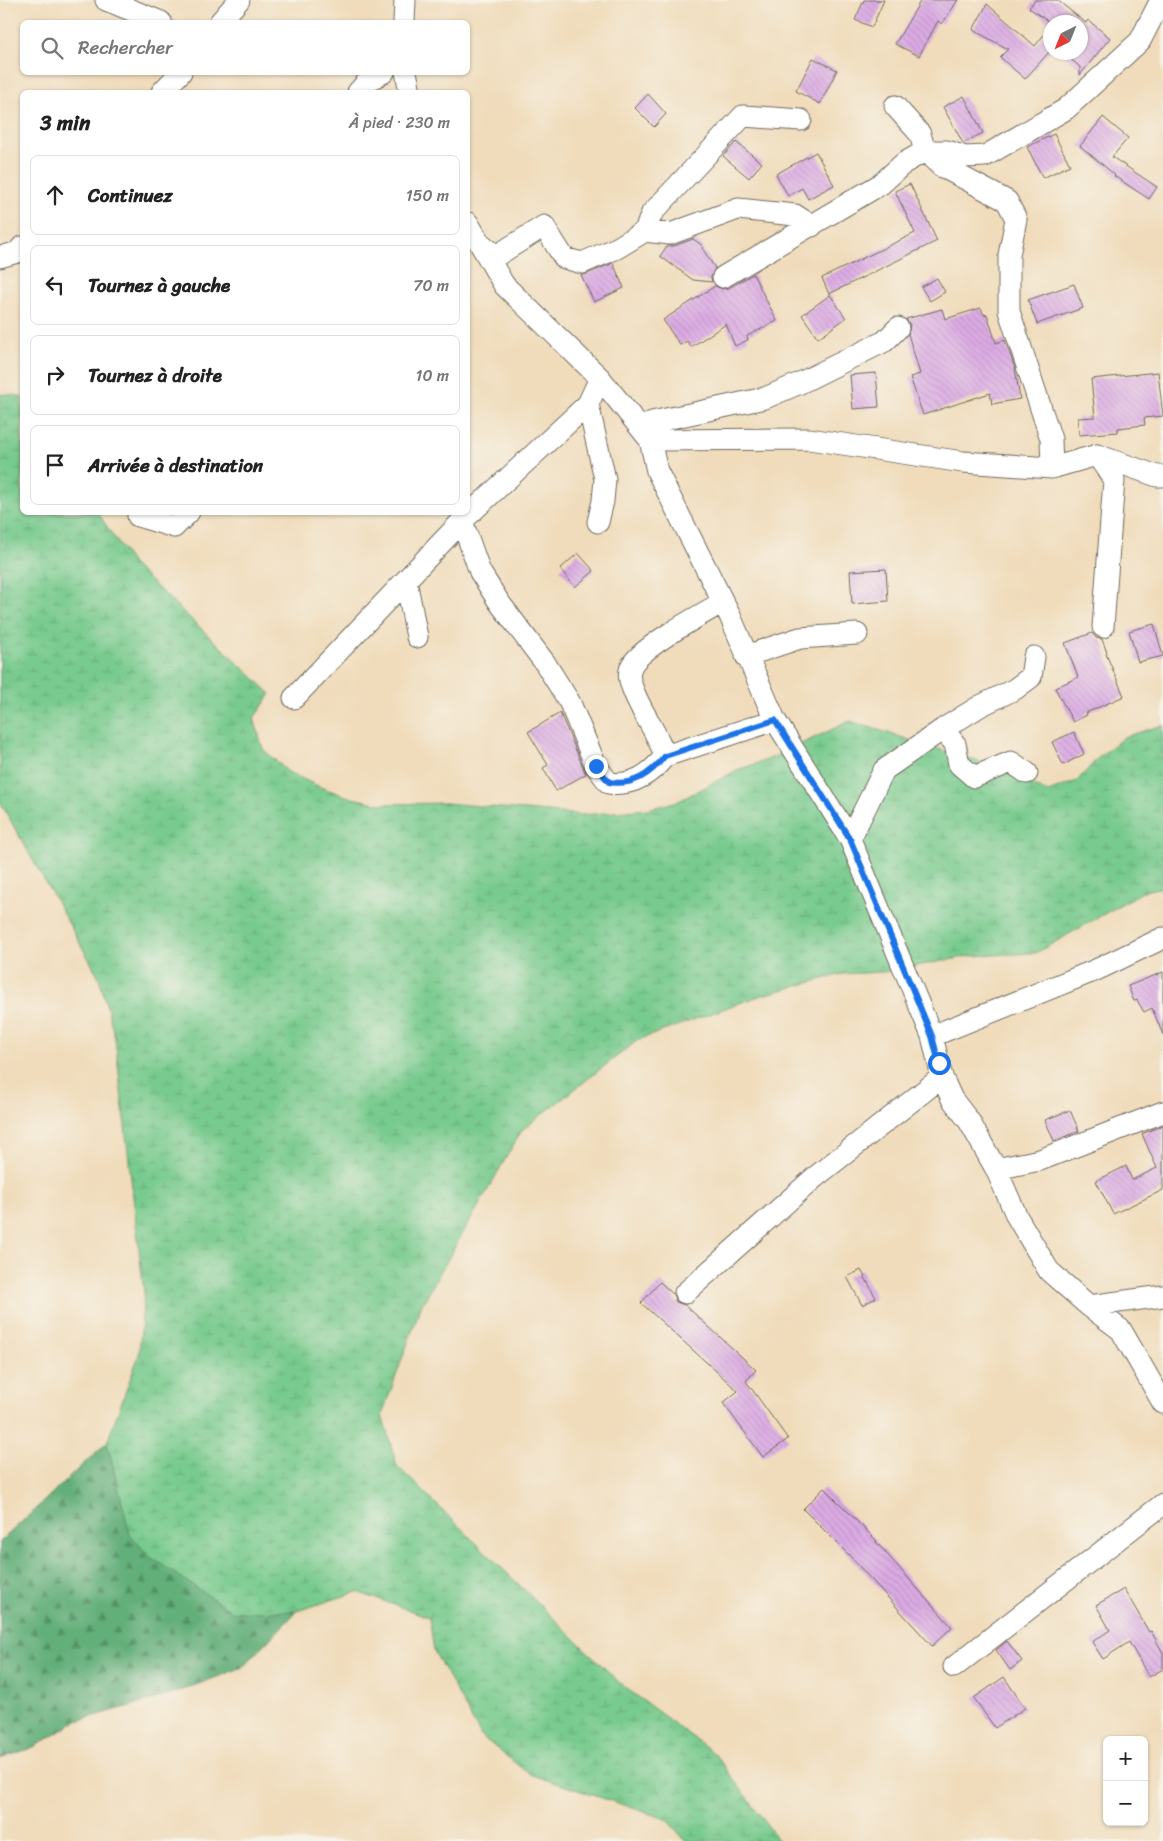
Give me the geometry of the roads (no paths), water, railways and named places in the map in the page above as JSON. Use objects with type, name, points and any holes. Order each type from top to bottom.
[{"type":"street","points":[[106,0],[156,20]]},
{"type":"street","points":[[222,20],[239,0]]},
{"type":"street","points":[[404,20],[405,0]]},
{"type":"street","points":[[723,278],[881,184],[904,163],[925,151],[947,151],[965,157],[985,156],[1066,109],[1097,83],[1140,41],[1161,0]]},
{"type":"street","points":[[164,90],[178,75]]},
{"type":"street","points":[[360,90],[369,80],[378,75]]},
{"type":"street","points":[[407,75],[410,90]]},
{"type":"street","points":[[894,106],[920,134],[925,151],[941,166],[1007,201],[1016,219],[1009,255],[1009,311],[1051,439],[1052,468]]},
{"type":"street","points":[[474,240],[496,256],[544,226],[564,258],[582,262],[617,248],[645,231],[652,213],[744,116],[801,120]]},
{"type":"street","points":[[645,231],[670,234],[738,210],[795,215],[812,226]]},
{"type":"street","points":[[474,240],[504,285],[600,378],[650,440]]},
{"type":"street","points":[[0,257],[18,252],[20,250]]},
{"type":"street","points":[[898,328],[884,341],[800,384],[764,398],[652,422],[650,440],[657,471],[723,602],[775,720],[850,839],[932,1036],[942,1077],[952,1099],[969,1121],[996,1169],[1017,1216],[1049,1271],[1089,1306],[1121,1330],[1163,1403]]},
{"type":"street","points":[[470,514],[588,404],[600,378]]},
{"type":"street","points":[[588,404],[605,480],[598,522]]},
{"type":"street","points":[[650,440],[810,439],[963,462],[1052,468],[1097,455],[1157,476],[1163,476]]},
{"type":"street","points":[[1097,455],[1114,480],[1103,627]]},
{"type":"street","points":[[138,516],[174,527],[186,515]]},
{"type":"street","points":[[294,698],[468,515]]},
{"type":"street","points":[[462,521],[480,572],[498,602],[545,663],[565,695],[583,731],[596,766],[609,782],[622,784],[638,780],[658,766],[665,756],[775,720]]},
{"type":"street","points":[[406,580],[417,637]]},
{"type":"street","points":[[665,756],[660,740],[638,703],[632,688],[628,676],[631,667],[647,649],[723,602]]},
{"type":"street","points":[[746,656],[800,638],[857,634]]},
{"type":"street","points":[[850,839],[884,770],[980,706],[1015,689],[1031,677],[1034,658]]},
{"type":"street","points":[[943,729],[955,744],[960,764],[974,778],[1011,762],[1027,773]]},
{"type":"street","points":[[932,1036],[1096,970],[1163,938]]},
{"type":"street","points":[[684,1293],[814,1178],[942,1077]]},
{"type":"street","points":[[996,1169],[1040,1160],[1163,1112]]},
{"type":"street","points":[[1089,1306],[1163,1296]]},
{"type":"street","points":[[954,1667],[1163,1504]]}]
